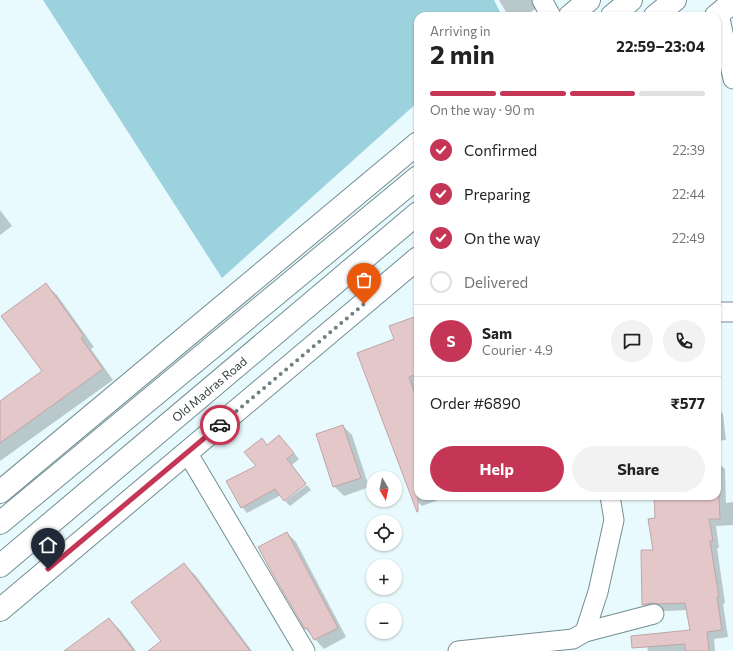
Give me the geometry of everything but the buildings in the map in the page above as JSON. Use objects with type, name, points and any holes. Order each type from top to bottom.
[{"type":"main road","points":[[575,12],[589,0]]},
{"type":"main road","points":[[617,12],[631,0]]},
{"type":"main road","points":[[660,12],[675,0]]},
{"type":"main road","points":[[0,492],[414,146]]},
{"type":"main road","points":[[0,524],[414,180]]},
{"type":"main road","name":"Old Madras Road","points":[[0,566],[414,216]]},
{"type":"main road","points":[[0,610],[414,261]]},
{"type":"street","points":[[542,0],[549,12]]},
{"type":"street","points":[[723,11],[730,50],[733,79]]},
{"type":"street","points":[[721,312],[733,312]]},
{"type":"street","points":[[188,452],[305,651]]},
{"type":"street","points":[[585,632],[598,592],[614,520],[611,500]]},
{"type":"street","points":[[458,651],[573,640],[585,632],[654,614]]},
{"type":"shaded area","points":[[43,0],[494,0],[500,12],[414,12],[414,106],[222,278]]},
{"type":"way so far","points":[[220,425],[364,304]]},
{"type":"route","points":[[48,569],[220,425]]}]
